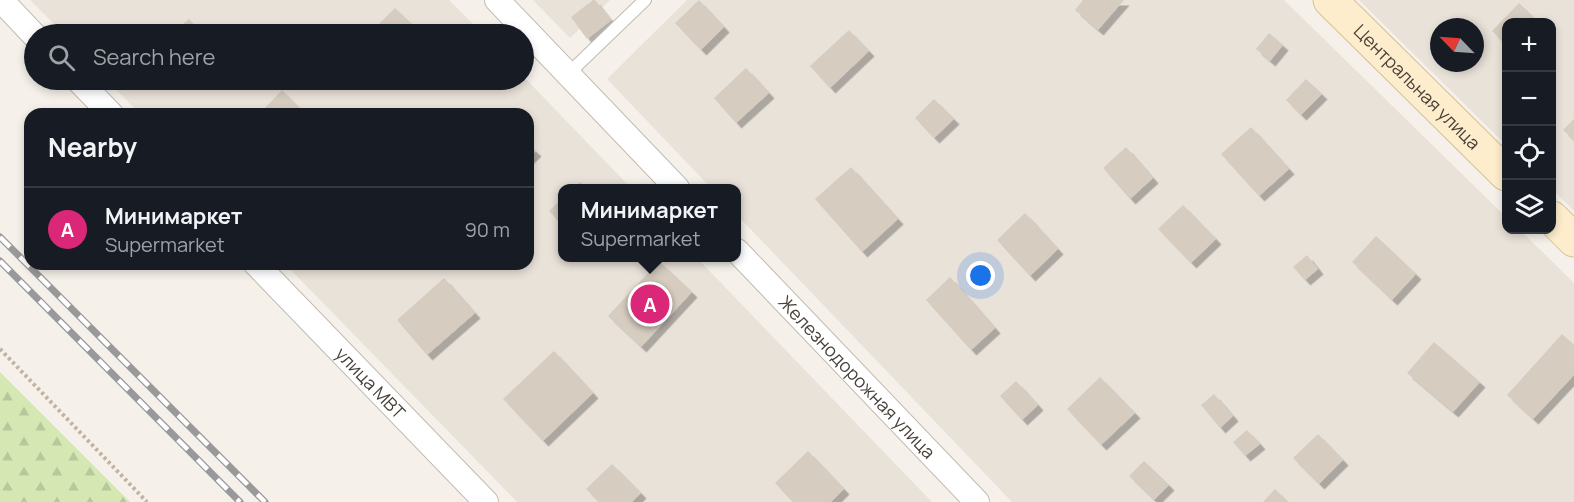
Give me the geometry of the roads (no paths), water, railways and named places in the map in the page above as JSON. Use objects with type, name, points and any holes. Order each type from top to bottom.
[{"type":"street","points":[[1,0],[24,24]]},
{"type":"street","points":[[497,0],[520,24]]},
{"type":"street","name":"Центральная улица","points":[[1330,0],[1502,170]]},
{"type":"street","points":[[534,39],[672,184]]},
{"type":"street","points":[[88,90],[105,108]]},
{"type":"street","points":[[1556,223],[1574,240]]},
{"type":"street","name":"Железнодорожная улица","points":[[741,255],[977,502]]},
{"type":"street","name":"улица МВТ","points":[[262,270],[486,502]]},
{"type":"lane","points":[[568,74],[645,0]]},
{"type":"railway","points":[[0,237],[24,261]]},
{"type":"railway","points":[[0,261],[240,502]]},
{"type":"railway","points":[[33,270],[265,502]]},
{"type":"place","name":"Минимаркет","points":[[650,304]]}]
